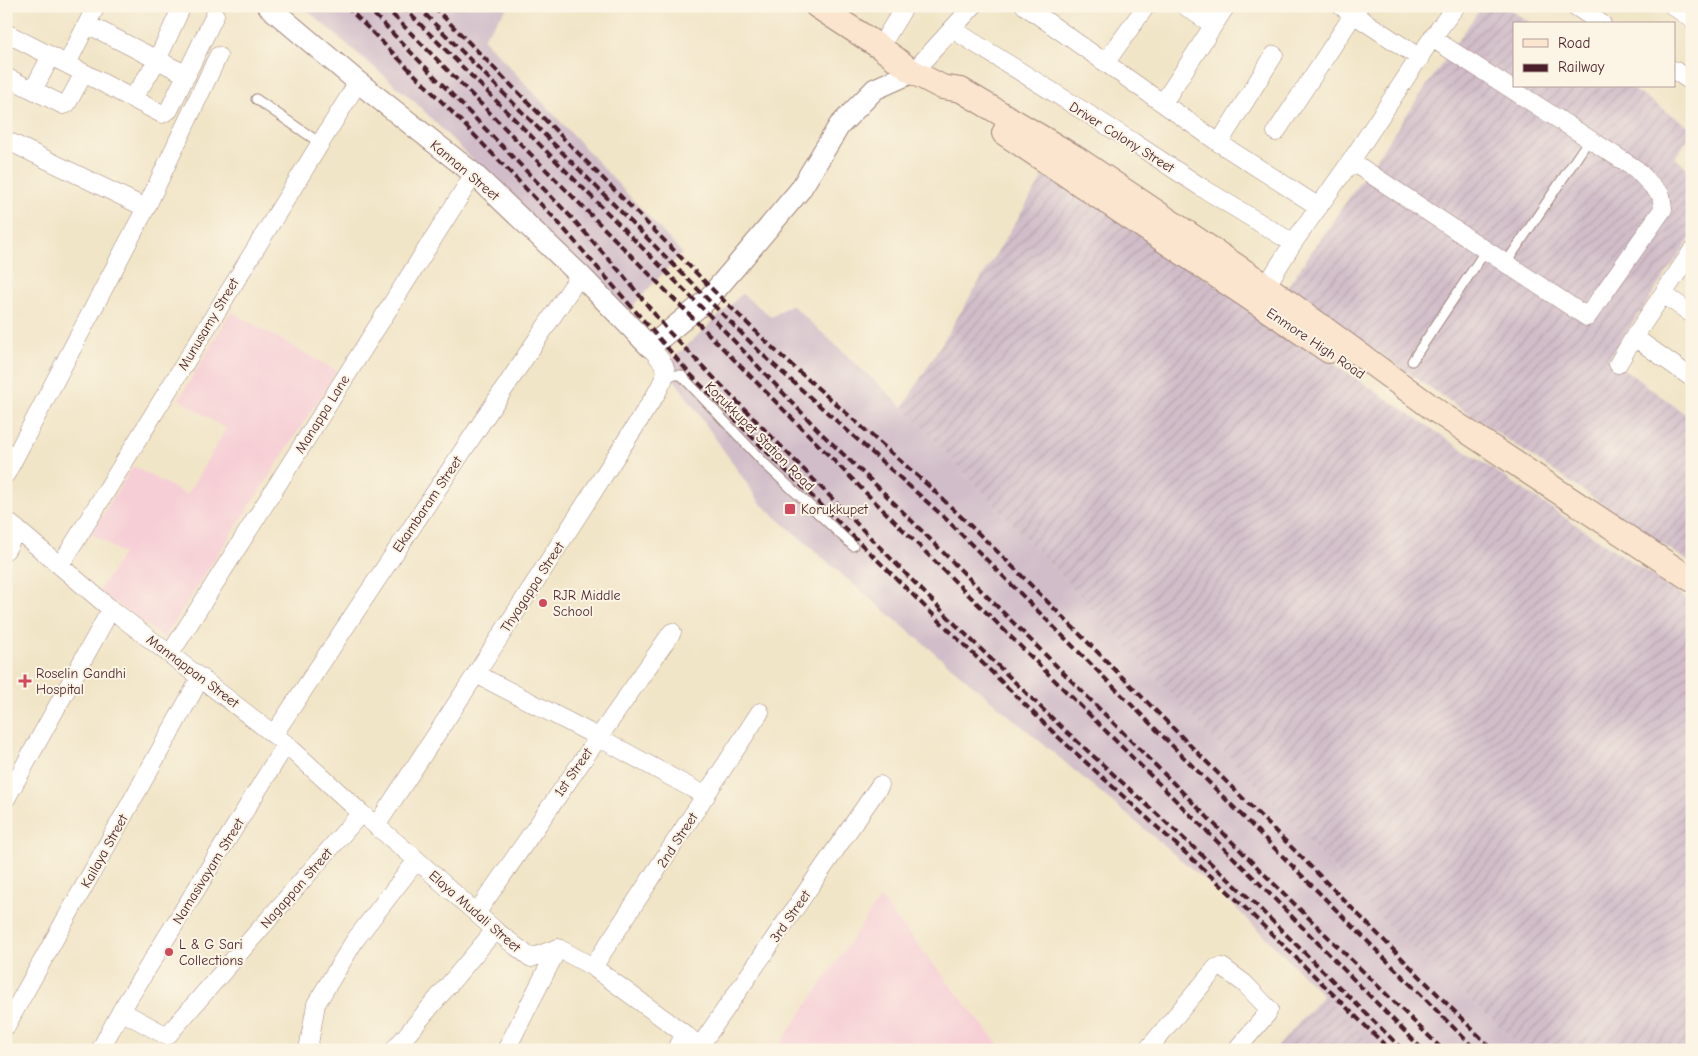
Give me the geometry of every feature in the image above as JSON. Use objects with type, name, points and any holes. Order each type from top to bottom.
[{"type":"main road","name":"Enmore High Road","points":[[824,8],[913,72],[942,86],[952,98],[1261,294],[1692,580]]},
{"type":"main road","name":"Enmore High Road","points":[[1261,294],[1692,598]]},
{"type":"street","points":[[33,90],[87,24],[96,6]]},
{"type":"street","points":[[131,98],[140,88],[182,6]]},
{"type":"street","name":"Kannan Street","points":[[268,6],[358,82],[474,174],[580,275],[650,347]]},
{"type":"street","points":[[880,47],[905,6]]},
{"type":"street","points":[[666,375],[666,366],[650,347],[707,300],[737,265],[800,190],[839,126],[875,89],[913,72],[973,6]]},
{"type":"street","points":[[1025,6],[1218,143],[1319,207]]},
{"type":"street","points":[[1106,62],[1146,6]]},
{"type":"street","points":[[1185,6],[1213,25]]},
{"type":"street","points":[[1163,103],[1226,6]]},
{"type":"street","points":[[1261,294],[1293,243],[1351,161],[1432,38],[1456,6]]},
{"type":"street","points":[[1575,6],[1599,22]]},
{"type":"street","points":[[1672,6],[1692,19]]},
{"type":"street","points":[[1276,132],[1351,9],[1420,58]]},
{"type":"street","points":[[6,33],[162,114],[169,110],[215,15]]},
{"type":"street","points":[[87,24],[187,75]]},
{"type":"street","name":"Driver Colony Street","points":[[952,29],[1293,243]]},
{"type":"street","points":[[1351,161],[1587,317],[1664,209],[1661,195],[1636,169],[1432,38]]},
{"type":"street","points":[[1218,143],[1274,55]]},
{"type":"street","points":[[6,474],[146,208],[218,56]]},
{"type":"street","points":[[1676,71],[1692,82]]},
{"type":"street","points":[[6,77],[63,105],[67,104],[83,75],[86,74]]},
{"type":"street","name":"Munusamy Street","points":[[60,566],[358,82]]},
{"type":"street","points":[[6,140],[146,208]]},
{"type":"street","name":"Manappa Lane","points":[[170,654],[474,174]]},
{"type":"street","points":[[1618,364],[1634,337],[1692,252]]},
{"type":"street","name":"Ekambaram Street","points":[[280,739],[580,275]]},
{"type":"street","points":[[1663,294],[1692,314]]},
{"type":"street","points":[[1634,337],[1692,378]]},
{"type":"street","name":"Thyagappa Street","points":[[376,826],[476,674],[656,394],[666,375]]},
{"type":"street","points":[[6,550],[12,525]]},
{"type":"street","name":"Mannappan Street","points":[[12,525],[111,609],[280,739],[376,826]]},
{"type":"street","points":[[6,798],[111,609]]},
{"type":"street","name":"1st Street","points":[[477,912],[672,632]]},
{"type":"street","points":[[476,674],[598,737],[706,796]]},
{"type":"street","name":"Kailaya Street","points":[[6,1026],[201,677]]},
{"type":"street","name":"2nd Street","points":[[593,967],[760,712]]},
{"type":"street","name":"Namasivayam Street","points":[[100,1050],[280,739]]},
{"type":"street","name":"3rd Street","points":[[701,1048],[880,785]]},
{"type":"street","name":"Nagappan Street","points":[[121,1011],[167,1036],[360,813]]},
{"type":"street","name":"Elaya Mudali Street","points":[[376,826],[477,912],[495,930],[530,958],[558,948]]},
{"type":"street","points":[[308,1050],[316,1004],[355,940],[417,860]]},
{"type":"street","points":[[394,1050],[495,930]]},
{"type":"street","points":[[506,1050],[558,948],[593,967],[701,1048]]},
{"type":"street","points":[[1147,1050],[1216,968],[1222,967],[1244,983],[1269,1009],[1267,1014],[1236,1050]]},
{"type":"street","points":[[675,1050],[686,1035]]},
{"type":"lane","points":[[256,98],[320,142]]},
{"type":"lane","points":[[1506,263],[1590,138]]},
{"type":"lane","points":[[1412,361],[1486,250]]},
{"type":"lane","name":"Korukkupet Station Road","points":[[666,375],[681,375],[764,463],[853,546]]},
{"type":"shaded area","points":[[302,6],[509,6],[483,38],[682,253],[625,314],[415,102]]},
{"type":"shaded area","points":[[1482,6],[1505,6],[1529,22],[1513,22],[1513,88],[1631,88],[1692,128],[1692,133],[1675,158],[1692,172],[1692,236],[1609,358],[1692,419],[1692,564],[1285,290]]},
{"type":"shaded area","points":[[1046,172],[1692,602],[1692,1050],[1525,1050],[1381,920],[903,407]]},
{"type":"shaded area","points":[[742,294],[772,317],[791,304],[903,407],[1381,920],[1525,1050],[1378,1050],[1225,897],[854,585],[761,504],[665,366]]},
{"type":"shaded area","points":[[231,312],[337,371],[164,638],[99,591],[123,554],[91,533],[133,466],[187,495],[226,429],[179,399]]},
{"type":"shaded area","points":[[880,898],[1003,1050],[776,1050]]},
{"type":"shaded area","points":[[1324,994],[1378,1050],[1275,1050]]},
{"type":"railway","points":[[346,6],[557,221],[690,374],[765,450],[1056,735],[1235,898],[1390,1050]]},
{"type":"railway","points":[[366,6],[571,217],[623,275],[669,332],[956,625],[1056,722],[1250,899],[1403,1050]]},
{"type":"railway","points":[[384,6],[869,496],[1257,881],[1423,1050]]},
{"type":"railway","points":[[402,6],[719,325],[822,434],[880,489],[1264,874],[1443,1050]]},
{"type":"railway","points":[[417,6],[764,356],[945,518],[1476,1050]]},
{"type":"railway","points":[[433,6],[714,291],[778,353],[930,487],[1001,555],[1493,1050]]},
{"type":"place","name":"Korukkupet","points":[[790,509]]},
{"type":"place","name":"RJR Middle School","points":[[543,603]]},
{"type":"place","name":"Roselin Gandhi Hospital","points":[[25,681]]},
{"type":"place","name":"L & G Sari Collections","points":[[169,952]]}]
